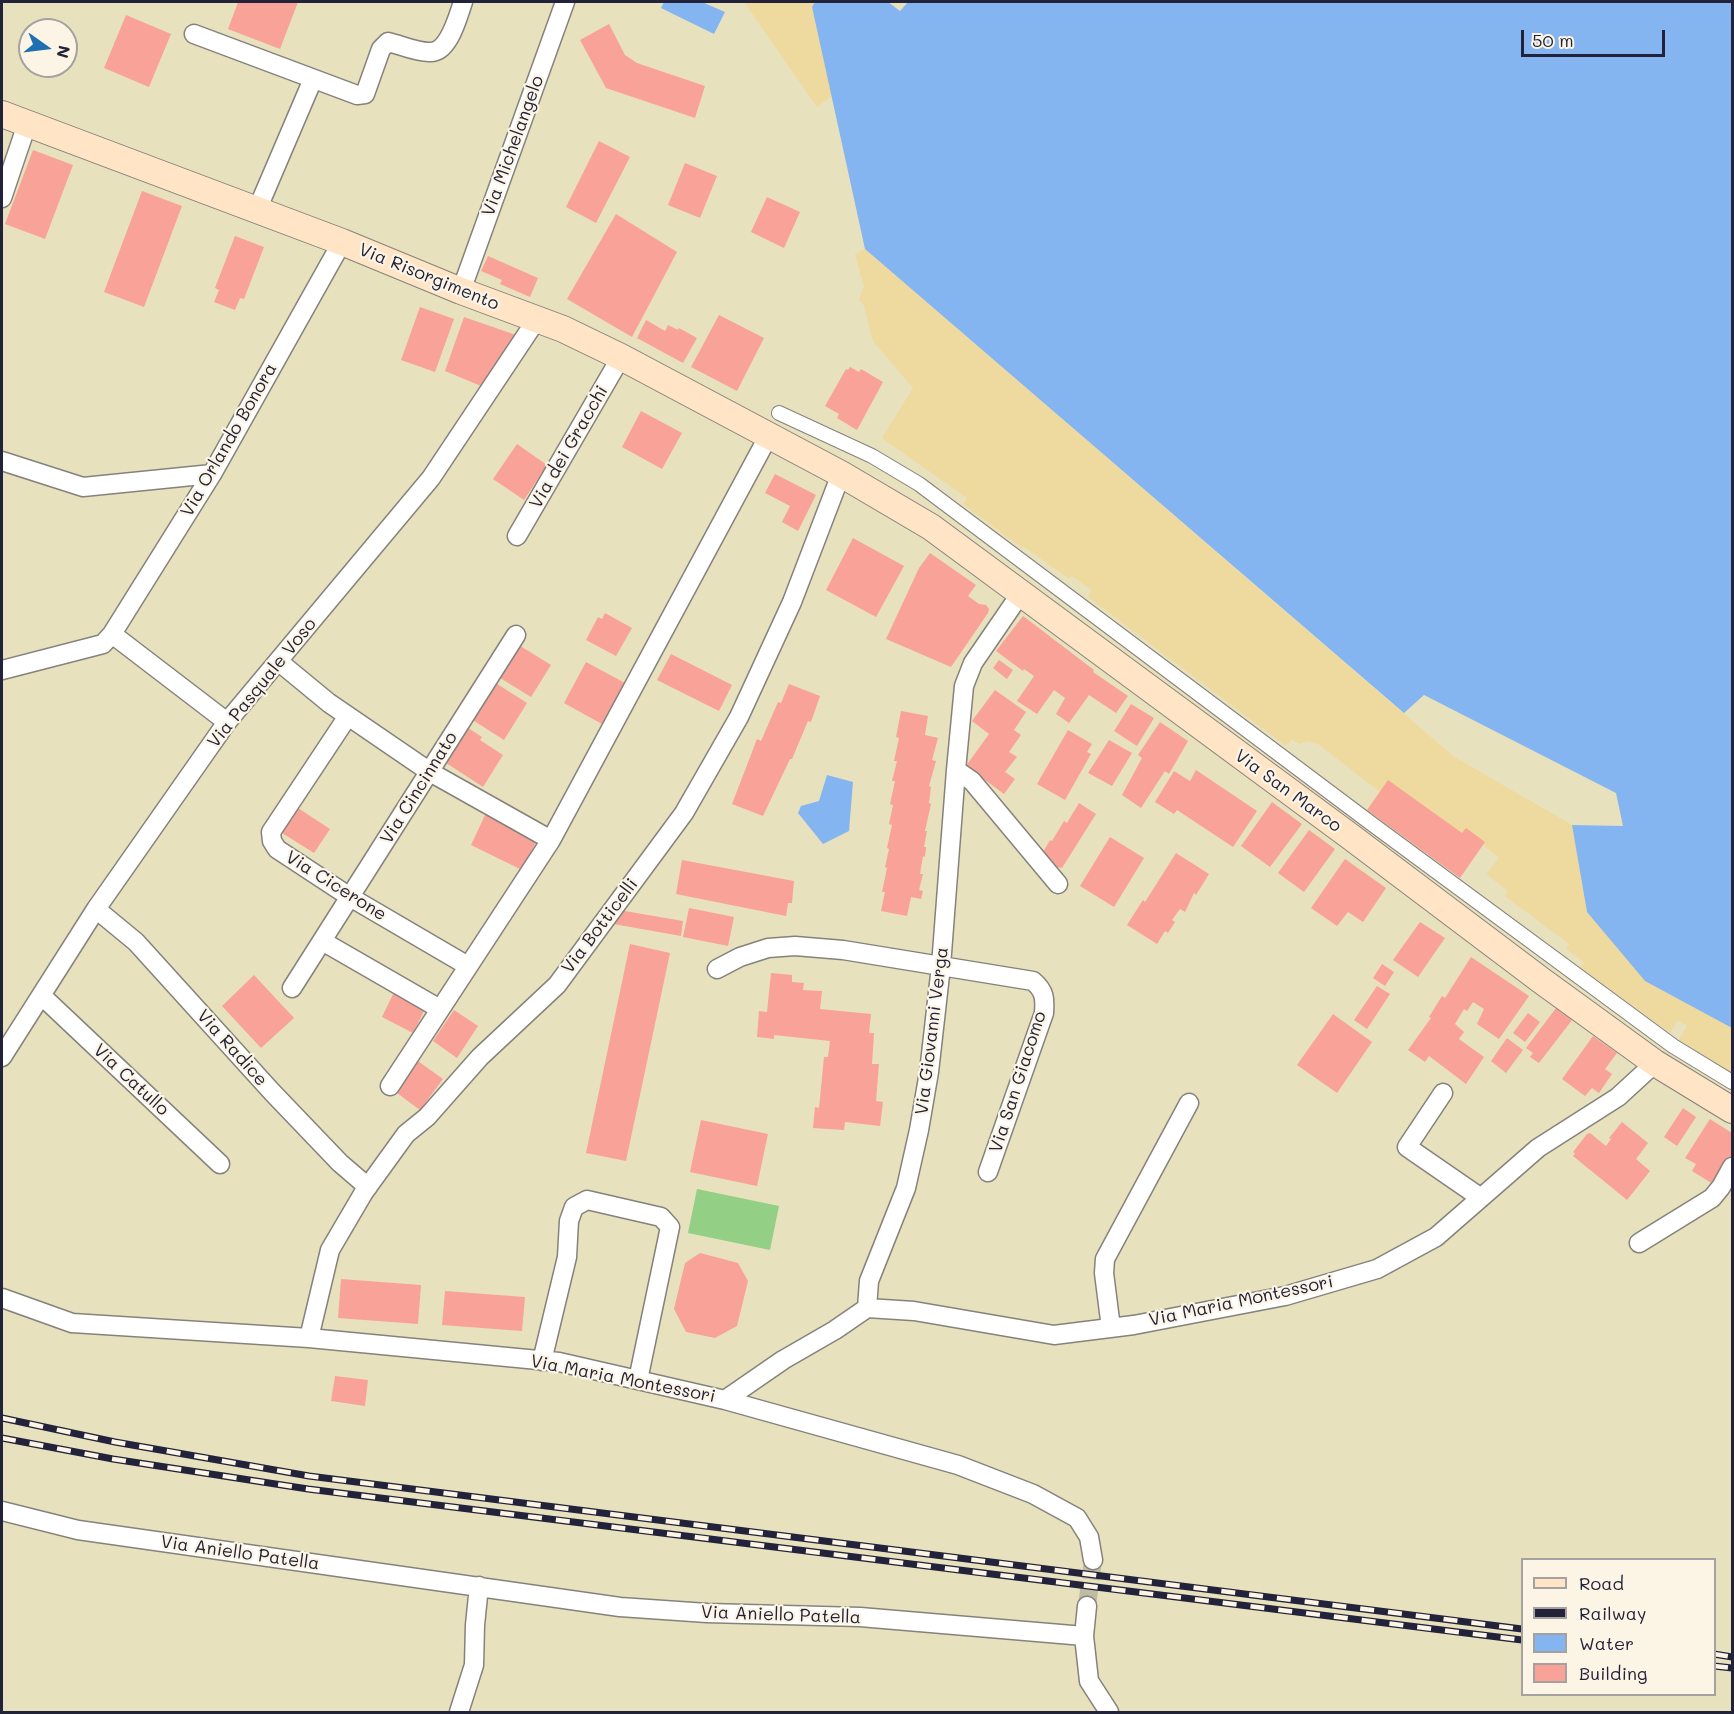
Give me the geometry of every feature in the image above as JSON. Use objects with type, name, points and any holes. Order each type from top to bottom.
[{"type":"main road","name":"Via Risorgimento","points":[[2,114],[342,242],[461,291],[563,329],[774,424],[841,474]]},
{"type":"main road","name":"Via San Marco","points":[[841,474],[931,527],[1542,981],[1655,1063],[1732,1110]]},
{"type":"street","points":[[194,34],[357,95],[365,94],[381,49],[388,42],[430,53],[438,50],[451,36],[463,2]]},
{"type":"street","name":"Via Michelangelo","points":[[461,291],[565,2]]},
{"type":"street","points":[[257,210],[313,79]]},
{"type":"street","points":[[2,198],[27,124]]},
{"type":"street","name":"Via Orlando Bonora","points":[[112,634],[212,474],[342,242]]},
{"type":"street","name":"Via Pasquale Voso","points":[[2,1057],[96,909],[227,722],[431,478],[537,320]]},
{"type":"street","name":"Via dei Gracchi","points":[[517,536],[621,357]]},
{"type":"street","points":[[390,1086],[551,840],[774,424],[872,456],[919,484],[1664,1039],[1732,1082]]},
{"type":"street","points":[[2,461],[83,487],[212,474]]},
{"type":"street","name":"Via Botticelli","points":[[309,1338],[330,1250],[368,1187],[406,1134],[427,1117],[480,1057],[557,985],[684,813],[739,717],[792,603],[841,474]]},
{"type":"street","name":"Via Giovanni Verga","points":[[867,1308],[869,1281],[906,1188],[920,1130],[941,966],[964,686],[973,663],[1021,593]]},
{"type":"street","points":[[2,670],[104,645],[112,634],[227,722]]},
{"type":"street","name":"Via Cincinnato","points":[[292,987],[516,635]]},
{"type":"street","points":[[278,661],[329,704],[430,772],[551,840]]},
{"type":"street","name":"Via Cicerone","points":[[348,716],[271,832],[272,841],[277,849],[350,897],[468,966]]},
{"type":"street","points":[[956,770],[972,781],[1058,884]]},
{"type":"street","name":"Via Radice","points":[[96,909],[136,942],[272,1092],[340,1163],[368,1187]]},
{"type":"street","points":[[322,941],[440,1009]]},
{"type":"street","name":"Via San Giacomo","points":[[717,969],[740,957],[768,948],[795,946],[843,950],[1034,981],[1041,988],[1045,999],[1044,1013],[988,1172]]},
{"type":"street","name":"Via Catullo","points":[[42,996],[220,1164]]},
{"type":"street","name":"Via Maria Montessori","points":[[867,1308],[914,1311],[1054,1335],[1111,1328],[1285,1296],[1377,1269],[1436,1237],[1538,1148],[1618,1097],[1655,1063]]},
{"type":"street","points":[[1443,1093],[1407,1148],[1481,1198]]},
{"type":"street","points":[[1111,1328],[1104,1273],[1105,1259],[1189,1103]]},
{"type":"street","points":[[1640,1243],[1712,1198],[1732,1167]]},
{"type":"street","points":[[542,1361],[567,1257],[569,1221],[574,1207],[587,1200],[661,1217],[670,1227],[638,1380]]},
{"type":"street","name":"Via Maria Montessori","points":[[2,1298],[72,1323],[309,1338],[559,1362],[724,1400],[958,1465],[1033,1494],[1077,1518],[1089,1537],[1093,1560]]},
{"type":"street","points":[[724,1400],[867,1308]]},
{"type":"street","name":"Via Aniello Patella","points":[[2,1511],[78,1530],[620,1607],[706,1613],[860,1617],[1084,1636]]},
{"type":"street","points":[[459,1713],[474,1665],[479,1586]]},
{"type":"street","points":[[1087,1606],[1084,1636],[1089,1681],[1109,1713]]},
{"type":"green space","points":[[697,1189],[779,1206],[770,1250],[688,1233]]},
{"type":"sand","points":[[744,2],[815,2],[812,7],[832,96],[817,107]]},
{"type":"sand","points":[[865,249],[1453,756],[1572,825],[1587,912],[1646,981],[1732,1028],[1732,1073],[1679,1040],[1687,1026],[1678,1020],[1670,1033],[1580,967],[1584,962],[1566,949],[1569,944],[1505,896],[1508,891],[1486,874],[1499,858],[1483,845],[1380,792],[1318,744],[1307,741],[1299,744],[1292,739],[1286,746],[1088,597],[1091,590],[1072,576],[1069,579],[1023,546],[1022,548],[963,504],[967,498],[882,438],[913,388],[873,341],[864,306],[859,299],[864,287],[855,254]]},
{"type":"water","points":[[664,2],[702,2],[725,12],[714,34],[661,8]]},
{"type":"water","points":[[815,2],[888,2],[900,11],[908,2],[1732,2],[1732,1028],[1645,981],[1587,912],[1572,825],[1623,826],[1616,793],[1424,695],[1404,713],[865,249],[812,7]]},
{"type":"water","points":[[827,775],[853,782],[849,831],[823,844],[798,813],[801,806],[819,801]]},
{"type":"building","points":[[238,2],[298,2],[280,49],[228,29]]},
{"type":"building","points":[[126,15],[171,34],[149,87],[104,68]]},
{"type":"building","points":[[609,24],[625,55],[637,63],[705,86],[695,118],[606,88],[580,40]]},
{"type":"building","points":[[599,141],[630,157],[596,223],[566,207]]},
{"type":"building","points":[[33,150],[73,165],[45,239],[5,224]]},
{"type":"building","points":[[685,163],[717,176],[700,218],[668,205]]},
{"type":"building","points":[[142,191],[182,206],[144,307],[104,292]]},
{"type":"building","points":[[767,197],[800,212],[784,248],[751,232]]},
{"type":"building","points":[[616,214],[677,252],[632,337],[567,299]]},
{"type":"building","points":[[235,236],[264,247],[244,299],[240,298],[235,310],[214,302],[219,290],[215,288]]},
{"type":"building","points":[[488,256],[538,278],[530,297],[500,284],[502,280],[481,271]]},
{"type":"building","points":[[420,307],[454,319],[435,372],[401,360]]},
{"type":"building","points":[[719,315],[764,338],[737,391],[691,367]]},
{"type":"building","points":[[464,317],[516,335],[481,386],[445,371]]},
{"type":"building","points":[[646,320],[665,331],[668,325],[697,338],[683,363],[637,338]]},
{"type":"building","points":[[850,367],[859,372],[861,369],[883,382],[857,430],[837,418],[839,414],[825,406],[846,369]]},
{"type":"building","points":[[641,411],[682,433],[662,469],[622,447]]},
{"type":"building","points":[[517,444],[547,465],[524,500],[493,479]]},
{"type":"building","points":[[775,474],[816,495],[798,531],[782,522],[790,506],[765,493]]},
{"type":"building","points":[[853,538],[904,566],[876,617],[826,590]]},
{"type":"building","points":[[930,553],[976,585],[968,596],[979,604],[986,605],[989,609],[951,667],[886,639],[919,568]]},
{"type":"building","points":[[605,613],[632,628],[616,656],[586,640],[598,617],[602,619]]},
{"type":"building","points":[[1023,616],[1094,670],[1093,672],[1128,696],[1116,713],[1089,695],[1069,723],[1056,714],[1065,698],[1054,690],[1037,714],[1017,701],[1034,676],[1024,669],[1023,671],[996,651]]},
{"type":"building","points":[[517,644],[551,665],[531,697],[497,676]]},
{"type":"building","points":[[671,654],[732,685],[719,711],[657,680]]},
{"type":"building","points":[[999,660],[1013,670],[1007,679],[993,668]]},
{"type":"building","points":[[586,662],[625,683],[602,724],[564,703]]},
{"type":"building","points":[[491,680],[527,703],[504,740],[468,717]]},
{"type":"building","points":[[789,684],[820,696],[811,722],[808,721],[792,759],[763,816],[732,804],[757,739],[761,741],[778,702],[781,703]]},
{"type":"building","points":[[995,690],[1026,712],[1014,730],[1021,735],[1009,752],[1017,757],[1005,772],[1015,779],[1004,794],[966,766],[989,734],[972,721]]},
{"type":"building","points":[[1131,704],[1154,718],[1137,746],[1114,731]]},
{"type":"building","points":[[901,711],[928,716],[925,735],[938,738],[932,760],[936,761],[929,786],[931,787],[929,803],[931,804],[925,831],[927,831],[925,857],[923,856],[920,874],[923,874],[919,890],[923,891],[921,899],[911,897],[907,916],[881,911],[885,892],[882,892],[887,868],[885,867],[889,849],[887,848],[892,825],[889,824],[893,805],[890,804],[897,761],[894,761],[899,738],[896,737]]},
{"type":"building","points":[[1160,722],[1188,741],[1169,774],[1165,771],[1141,808],[1122,795],[1142,758],[1138,755]]},
{"type":"building","points":[[465,726],[482,737],[480,740],[503,755],[483,787],[443,761]]},
{"type":"building","points":[[1068,730],[1092,744],[1087,752],[1091,754],[1065,800],[1037,784]]},
{"type":"building","points":[[1109,740],[1132,753],[1112,786],[1088,773]]},
{"type":"building","points":[[1196,770],[1257,811],[1233,847],[1177,810],[1174,814],[1155,802],[1174,771],[1190,781]]},
{"type":"building","points":[[1388,780],[1462,833],[1466,828],[1485,842],[1460,878],[1367,810]]},
{"type":"building","points":[[1272,802],[1302,824],[1270,867],[1241,846]]},
{"type":"building","points":[[1079,803],[1096,814],[1062,868],[1051,866],[1042,854],[1064,821],[1067,823]]},
{"type":"building","points":[[298,808],[330,829],[314,853],[282,833]]},
{"type":"building","points":[[486,813],[538,838],[522,870],[471,845]]},
{"type":"building","points":[[1309,830],[1335,849],[1304,892],[1278,873]]},
{"type":"building","points":[[1110,837],[1144,858],[1114,907],[1080,886]]},
{"type":"building","points":[[1176,853],[1209,874],[1196,895],[1194,893],[1185,912],[1180,909],[1172,920],[1175,922],[1168,933],[1165,931],[1157,944],[1127,925],[1143,900],[1145,902]]},
{"type":"building","points":[[1345,859],[1386,888],[1363,922],[1348,912],[1337,926],[1311,908]]},
{"type":"building","points":[[682,860],[794,881],[792,903],[788,903],[786,916],[676,894]]},
{"type":"building","points":[[689,908],[734,917],[728,946],[683,937]]},
{"type":"building","points":[[619,910],[683,921],[681,936],[608,923]]},
{"type":"building","points":[[1420,922],[1445,938],[1418,977],[1393,960]]},
{"type":"building","points":[[630,944],[670,953],[626,1161],[586,1153]]},
{"type":"building","points":[[1471,957],[1529,996],[1499,1039],[1477,1024],[1484,1009],[1473,1002],[1467,1011],[1464,1009],[1455,1024],[1464,1032],[1459,1039],[1484,1057],[1466,1084],[1429,1056],[1425,1062],[1408,1050],[1431,1018],[1429,1017],[1442,996],[1445,998]]},
{"type":"building","points":[[1382,964],[1394,972],[1385,986],[1373,978]]},
{"type":"building","points":[[771,973],[792,975],[792,982],[804,983],[803,990],[822,991],[820,1009],[871,1014],[869,1033],[874,1033],[872,1064],[879,1064],[876,1101],[883,1102],[880,1126],[845,1122],[844,1130],[813,1128],[815,1107],[819,1108],[824,1057],[828,1057],[830,1041],[774,1035],[774,1039],[757,1037],[759,1011],[767,1012]]},
{"type":"building","points":[[254,975],[294,1018],[261,1048],[222,1006]]},
{"type":"building","points":[[1377,986],[1390,994],[1367,1029],[1354,1020]]},
{"type":"building","points":[[396,988],[428,1003],[413,1033],[382,1017]]},
{"type":"building","points":[[1556,1008],[1572,1020],[1539,1063],[1530,1057],[1533,1053],[1526,1048]]},
{"type":"building","points":[[454,1010],[478,1026],[457,1058],[433,1041]]},
{"type":"building","points":[[1528,1013],[1540,1022],[1525,1042],[1513,1033]]},
{"type":"building","points":[[1333,1014],[1372,1042],[1337,1093],[1297,1065]]},
{"type":"building","points":[[1593,1036],[1617,1053],[1605,1069],[1612,1074],[1599,1093],[1592,1088],[1585,1096],[1562,1079]]},
{"type":"building","points":[[1507,1038],[1523,1050],[1506,1073],[1491,1061]]},
{"type":"building","points":[[415,1059],[443,1079],[420,1110],[393,1090]]},
{"type":"building","points":[[1683,1108],[1696,1117],[1677,1146],[1664,1137]]},
{"type":"building","points":[[1710,1119],[1732,1133],[1732,1154],[1713,1184],[1692,1171],[1696,1164],[1685,1158]]},
{"type":"building","points":[[701,1120],[768,1134],[757,1186],[690,1172]]},
{"type":"building","points":[[1622,1122],[1648,1143],[1636,1159],[1650,1171],[1627,1200],[1573,1156],[1575,1153],[1573,1152],[1590,1133],[1606,1146],[1611,1139],[1609,1138]]},
{"type":"building","points":[[700,1253],[738,1263],[748,1281],[737,1326],[715,1338],[686,1332],[674,1309],[685,1263]]},
{"type":"building","points":[[341,1279],[421,1285],[418,1324],[338,1318]]},
{"type":"building","points":[[445,1291],[525,1297],[522,1331],[442,1325]]},
{"type":"building","points":[[335,1376],[368,1380],[365,1406],[331,1401]]},
{"type":"tunnel","points":[[1087,1606],[1093,1560]]},
{"type":"railway","points":[[2,1418],[115,1442],[309,1476],[1521,1629]]},
{"type":"railway","points":[[2,1438],[113,1459],[308,1489],[1521,1640]]},
{"type":"railway","points":[[1716,1654],[1732,1657]]},
{"type":"railway","points":[[1716,1666],[1732,1668]]}]
